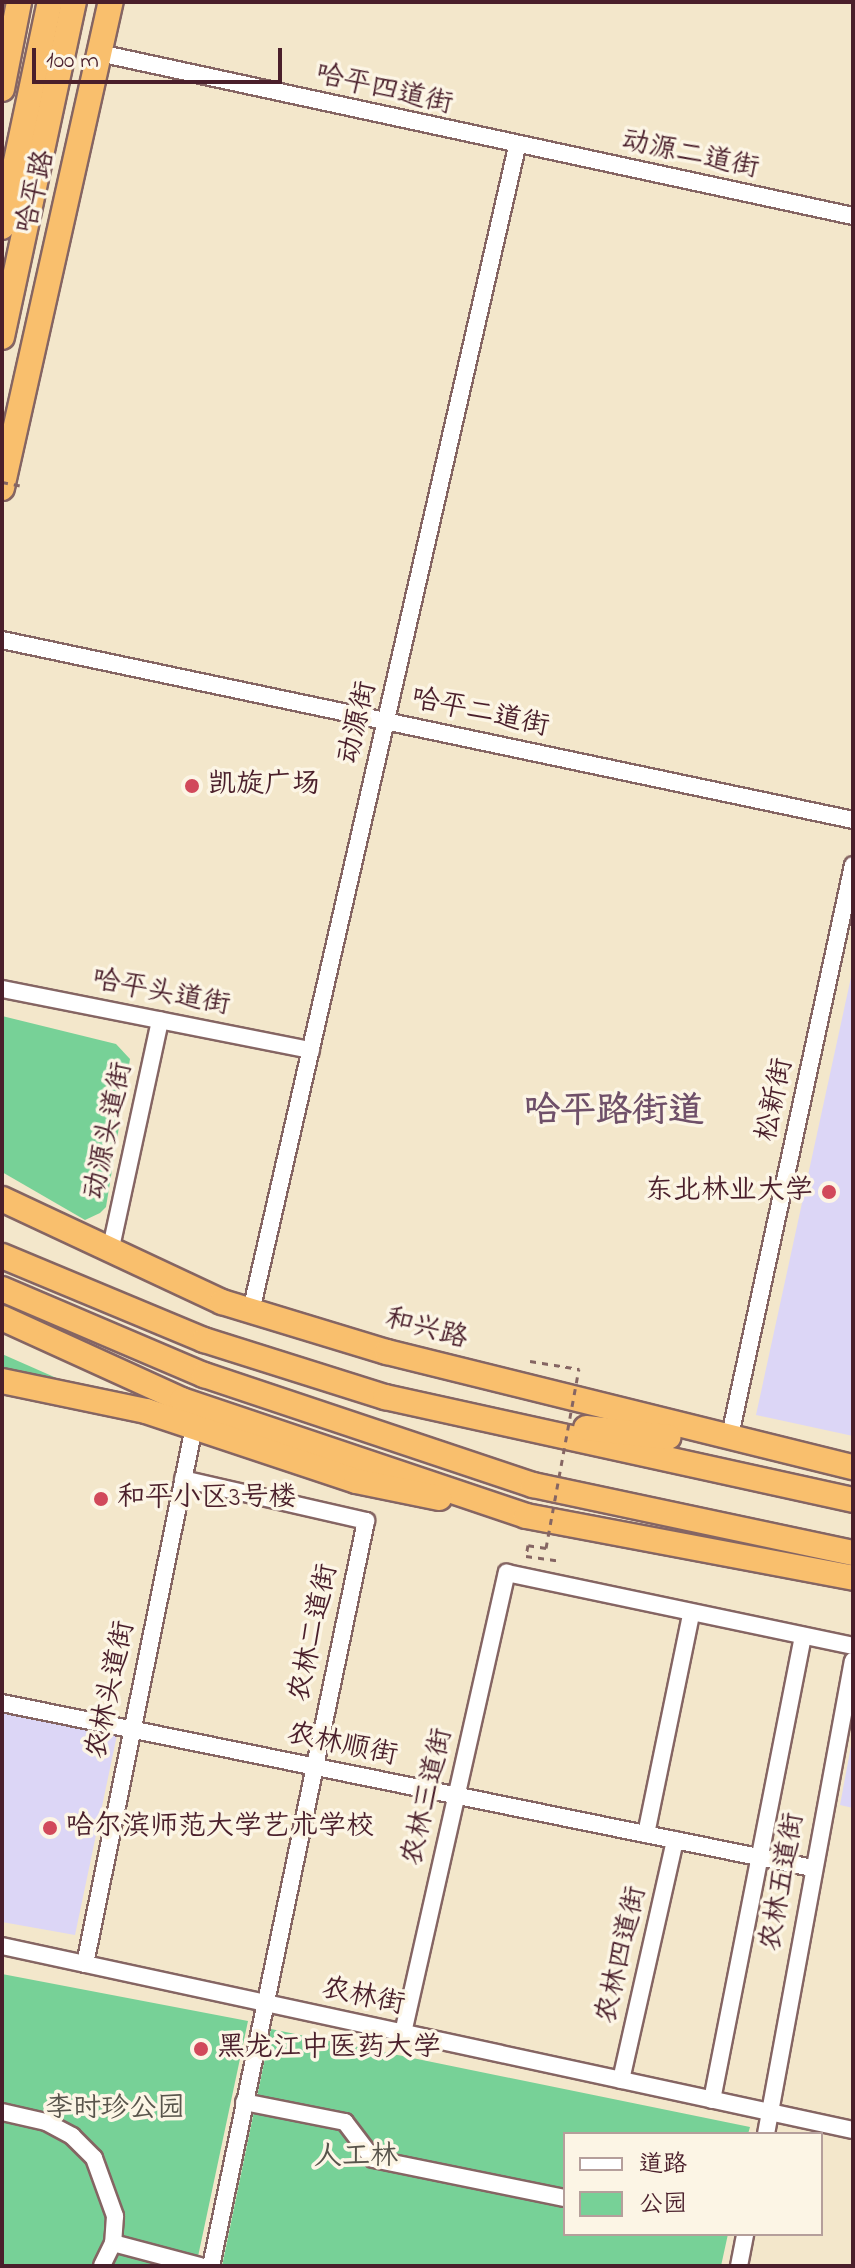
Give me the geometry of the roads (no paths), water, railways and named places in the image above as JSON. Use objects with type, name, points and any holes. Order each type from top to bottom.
[{"type":"highway","points":[[2,89],[19,2]]},
{"type":"highway","name":"哈平路","points":[[2,227],[50,2]]},
{"type":"highway","name":"哈平路","points":[[2,337],[74,2]]},
{"type":"highway","name":"哈平路","points":[[13,487],[28,369],[111,2]]},
{"type":"highway","points":[[2,413],[28,369]]},
{"type":"highway","name":"和兴路","points":[[2,1199],[110,1252],[251,1311],[387,1352],[729,1440],[853,1467]]},
{"type":"highway","points":[[2,1256],[204,1340],[385,1397],[853,1500]]},
{"type":"highway","points":[[2,1289],[204,1375],[533,1485],[703,1549]]},
{"type":"highway","points":[[2,1318],[182,1400],[526,1516]]},
{"type":"highway","points":[[2,1381],[146,1411],[356,1481],[853,1578]]},
{"type":"highway","points":[[460,1414],[755,1446]]},
{"type":"highway","points":[[533,1485],[853,1553]]},
{"type":"street","name":"哈平四道街","points":[[99,53],[517,147]]},
{"type":"street","name":"动源二道街","points":[[517,147],[853,216]]},
{"type":"street","name":"动源街","points":[[251,1311],[517,147]]},
{"type":"street","name":"哈平二道街","points":[[2,640],[853,820]]},
{"type":"street","name":"松新街","points":[[729,1440],[851,886],[853,865]]},
{"type":"street","name":"哈平头道街","points":[[2,989],[311,1050]]},
{"type":"street","name":"动源头道街","points":[[110,1252],[160,1020]]},
{"type":"street","name":"农林头道街","points":[[85,1964],[130,1729],[194,1427]]},
{"type":"street","name":"农林二道街","points":[[183,1479],[366,1521],[211,2266]]},
{"type":"street","name":"农林三道街","points":[[403,2033],[507,1573],[691,1614]]},
{"type":"street","points":[[646,1834],[691,1614],[853,1646]]},
{"type":"street","points":[[712,2100],[803,1636]]},
{"type":"street","name":"农林五道街","points":[[766,2132],[812,1868],[853,1661]]},
{"type":"street","name":"农林顺街","points":[[2,1703],[812,1868]]},
{"type":"street","name":"农林四道街","points":[[621,2080],[675,1840]]},
{"type":"street","name":"农林街","points":[[2,1946],[853,2130]]},
{"type":"street","points":[[244,2102],[345,2122],[373,2159],[563,2198]]},
{"type":"street","points":[[2,2112],[46,2122],[72,2136],[94,2158],[115,2216],[113,2243],[102,2266]]},
{"type":"street","points":[[739,2266],[743,2236]]},
{"type":"street","points":[[113,2243],[200,2266]]},
{"type":"place","name":"凯旋广场","points":[[192,786]]},
{"type":"place","name":"东北林业大学","points":[[829,1192]]},
{"type":"place","name":"和平小区3号楼","points":[[101,1499]]},
{"type":"place","name":"哈尔滨师范大学艺术学校","points":[[50,1828]]},
{"type":"place","name":"黑龙江中医药大学","points":[[201,2049]]},
{"type":"district","name":"哈平路街道","points":[[614,1113]]},
{"type":"park label","name":"李时珍公园","points":[[115,2110]]},
{"type":"park label","name":"人工林","points":[[356,2158]]}]
